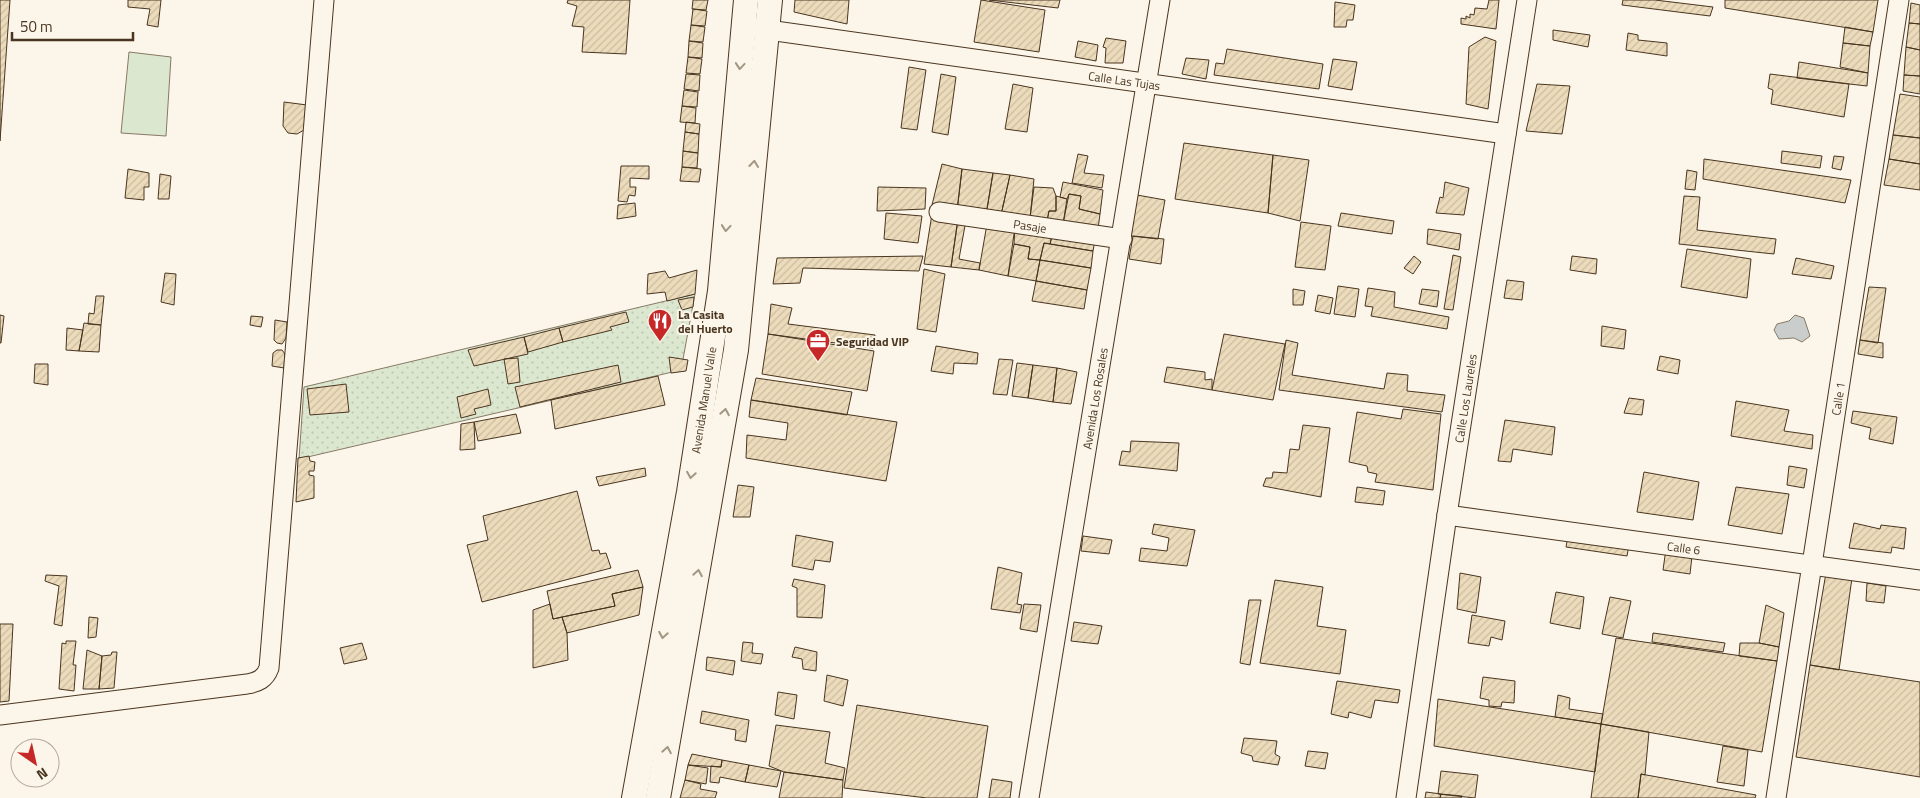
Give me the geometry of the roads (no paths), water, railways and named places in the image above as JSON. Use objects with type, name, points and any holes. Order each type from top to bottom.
[{"type":"main road","name":"Avenida Manuel Valle","points":[[634,798],[689,492],[720,291],[746,0]]},
{"type":"main road","name":"Avenida Manuel Valle","points":[[658,798],[736,350],[770,0]]},
{"type":"street","points":[[0,715],[255,683],[267,674],[270,658],[324,0]]},
{"type":"street","name":"Avenida Los Rosales","points":[[1029,798],[1160,0]]},
{"type":"street","name":"Calle Los Laureles","points":[[1406,798],[1447,515],[1526,0]]},
{"type":"street","name":"Calle 1","points":[[1776,798],[1814,564],[1899,0]]},
{"type":"street","name":"Calle Las Tujas","points":[[744,26],[1147,85],[1506,134]]},
{"type":"street","name":"Pasaje","points":[[939,212],[1122,239]]},
{"type":"street","name":"Calle 6","points":[[1447,515],[1920,580]]},
{"type":"place","name":"La Casita del Huerto","points":[[660,342]]},
{"type":"place","name":"Seguridad VIP","points":[[818,362]]}]
